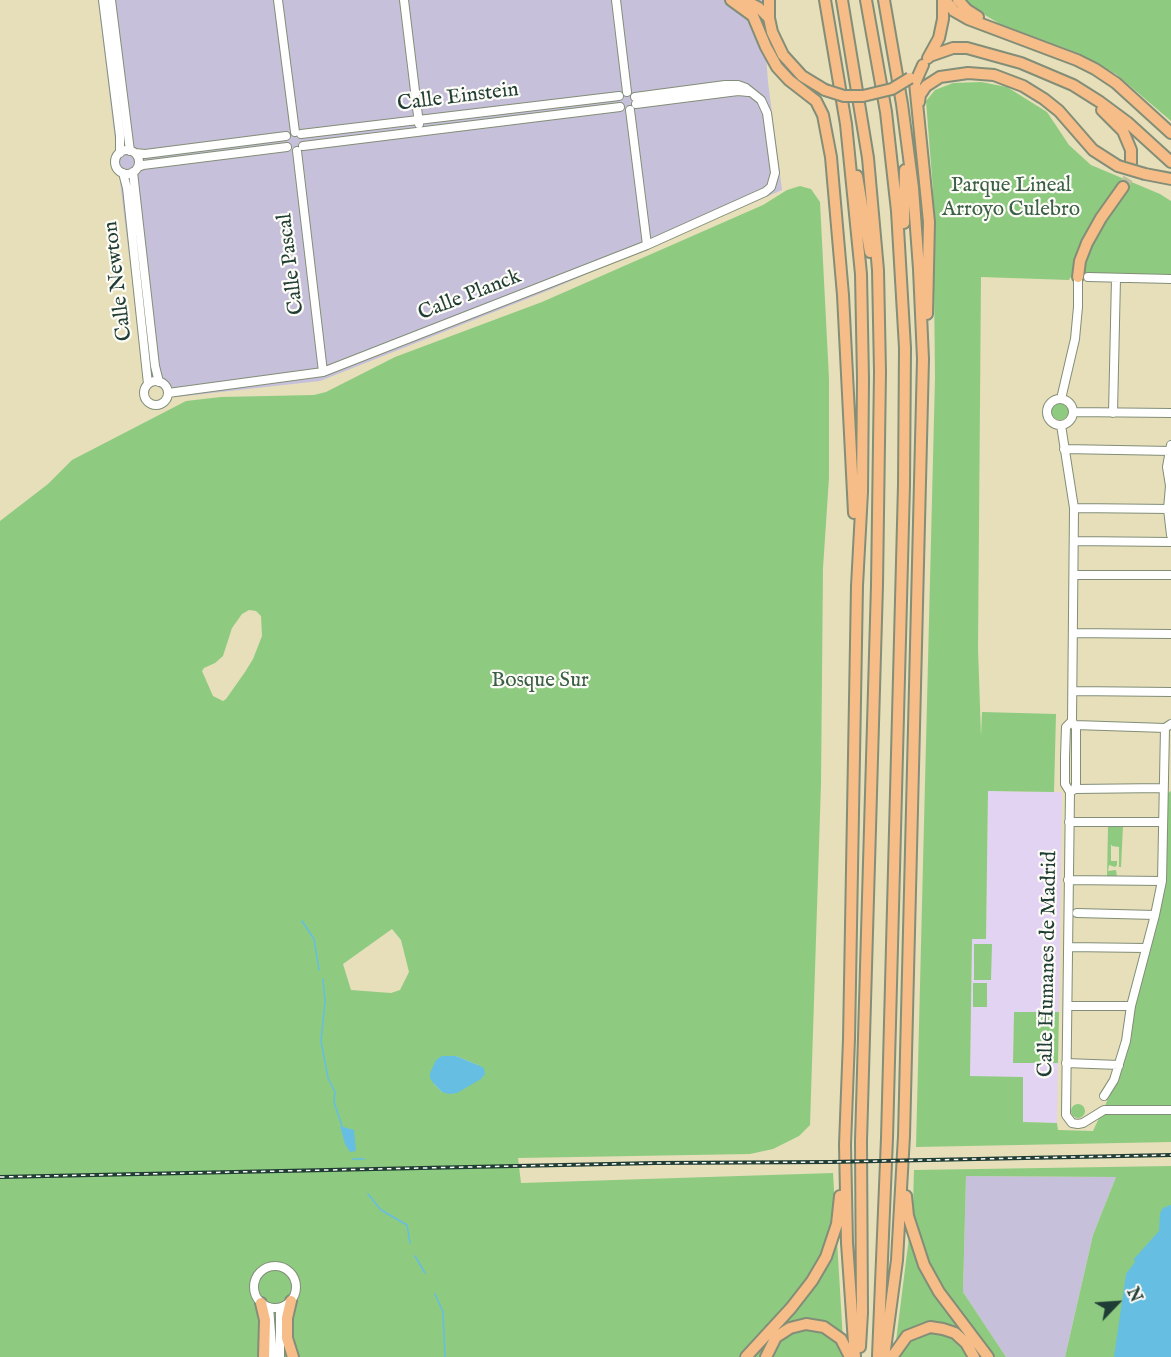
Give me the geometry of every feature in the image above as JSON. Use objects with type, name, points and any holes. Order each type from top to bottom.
[{"type":"highway","points":[[731,0],[753,16],[777,67],[820,108],[831,157]]},
{"type":"highway","points":[[744,0],[759,8],[769,18]]},
{"type":"highway","points":[[769,0],[772,32],[783,56],[796,71],[820,88],[844,96],[863,96],[892,89],[910,78],[926,61],[953,48],[967,48],[1021,63],[1073,85],[1127,122],[1171,162]]},
{"type":"highway","points":[[825,0],[879,306]]},
{"type":"highway","points":[[842,0],[868,159],[878,270],[880,372],[877,585],[861,1141],[860,1357]]},
{"type":"highway","points":[[866,0],[886,112],[901,250],[905,348],[904,485],[887,1138],[878,1357]]},
{"type":"highway","points":[[884,0],[902,104],[913,188],[923,359],[904,1136],[897,1260],[884,1357]]},
{"type":"highway","points":[[923,359],[926,348],[930,222],[915,83],[939,38],[944,0]]},
{"type":"highway","points":[[944,0],[954,11],[968,19],[1095,69],[1116,83],[1171,133]]},
{"type":"highway","points":[[958,0],[971,13],[1010,36]]},
{"type":"highway","points":[[918,111],[922,90],[940,77],[968,73],[994,75],[1023,86],[1044,99],[1059,111],[1093,150],[1118,166],[1171,179]]},
{"type":"highway","points":[[1052,76],[1100,108],[1123,131],[1131,150],[1131,165]]},
{"type":"highway","points":[[820,88],[826,103],[843,295],[857,586]]},
{"type":"highway","points":[[901,250],[904,238],[905,167],[902,104]]},
{"type":"highway","points":[[846,124],[861,274],[863,379],[850,1016],[845,1145],[847,1242],[855,1357]]},
{"type":"highway","points":[[1083,277],[1080,261],[1087,243],[1122,187]]},
{"type":"highway","points":[[904,1136],[908,1216],[917,1248],[939,1292],[988,1357]]},
{"type":"highway","points":[[746,1357],[791,1308],[812,1281],[825,1257],[837,1224],[845,1145]]},
{"type":"highway","points":[[288,1303],[287,1338],[293,1357]]},
{"type":"highway","points":[[264,1357],[265,1305]]},
{"type":"highway","points":[[766,1357],[776,1337],[790,1328],[806,1324],[824,1327],[841,1339],[850,1357]]},
{"type":"highway","points":[[892,1357],[908,1336],[919,1330],[930,1328],[955,1333],[966,1342],[974,1357]]},
{"type":"street","points":[[103,0],[120,144],[120,153],[115,163],[119,171],[123,173],[143,165],[287,147],[300,148],[304,140],[298,133],[278,0]]},
{"type":"street","points":[[111,0],[132,152],[139,162],[135,170]]},
{"type":"street","points":[[404,0],[419,131]]},
{"type":"street","points":[[616,0],[627,92],[636,100],[630,110],[647,245]]},
{"type":"street","name":"Calle Planck","points":[[168,393],[323,372],[647,245],[765,192],[771,187],[775,173],[767,113],[761,100],[753,94],[738,91],[636,100]]},
{"type":"street","points":[[627,92],[619,96],[618,101],[623,110],[630,110]]},
{"type":"street","name":"Calle Einstein","points":[[298,133],[418,121],[619,96]]},
{"type":"street","name":"Calle Einstein","points":[[300,148],[620,107]]},
{"type":"street","points":[[120,153],[145,154],[298,133]]},
{"type":"street","points":[[286,136],[287,147]]},
{"type":"street","name":"Calle Pascal","points":[[300,148],[323,372]]},
{"type":"street","name":"Calle Newton","points":[[135,170],[155,366],[159,382]]},
{"type":"street","name":"Calle Newton","points":[[123,173],[148,384]]},
{"type":"street","points":[[1061,399],[1075,339],[1083,277],[1171,279]]},
{"type":"street","points":[[1113,413],[1116,278]]},
{"type":"street","points":[[159,382],[165,386],[168,393],[163,403],[152,404],[144,395],[148,384],[159,382]]},
{"type":"street","points":[[1061,399],[1071,405],[1073,412],[1071,419],[1061,424],[1053,422],[1048,412],[1053,401],[1061,399]]},
{"type":"street","points":[[1073,412],[1171,413]]},
{"type":"street","name":"Calle Humanes de Madrid","points":[[1061,424],[1074,508],[1073,723],[1069,822],[1066,1114],[1072,1123],[1083,1123],[1104,1110],[1171,1110]]},
{"type":"street","points":[[1171,445],[1167,467],[1170,486],[1171,535]]},
{"type":"street","points":[[1064,449],[1171,451]]},
{"type":"street","points":[[1074,508],[1170,509]]},
{"type":"street","points":[[1074,541],[1171,542]]},
{"type":"street","points":[[1074,575],[1171,575]]},
{"type":"street","points":[[1073,633],[1171,634]]},
{"type":"street","points":[[1072,691],[1171,692]]},
{"type":"street","points":[[1073,723],[1168,726],[1163,788],[1162,881],[1131,1006],[1126,1041],[1114,1080],[1104,1095]]},
{"type":"street","points":[[1072,790],[1163,788]]},
{"type":"street","points":[[1069,822],[1163,822]]},
{"type":"street","points":[[1068,880],[1162,881]]},
{"type":"street","points":[[1077,913],[1155,915]]},
{"type":"street","points":[[1068,947],[1146,948]]},
{"type":"street","points":[[1068,1006],[1131,1006]]},
{"type":"street","points":[[1066,1063],[1119,1065]]},
{"type":"street","points":[[280,1357],[280,1314],[288,1303],[296,1287],[293,1275],[286,1268],[275,1265],[266,1267],[256,1275],[254,1294],[265,1305],[276,1308],[288,1303]]},
{"type":"street","points":[[265,1305],[273,1357]]},
{"type":"shaded area","points":[[98,0],[762,0],[768,82],[782,190],[552,289],[320,381],[176,397],[144,379]]},
{"type":"shaded area","points":[[988,791],[1062,792],[1059,1012],[1014,1012],[1013,1063],[1058,1063],[1057,1123],[1023,1122],[970,1076],[972,938],[986,939]]},
{"type":"shaded area","points":[[966,1176],[1116,1177],[1093,1235],[1065,1357],[1006,1357],[963,1292]]},
{"type":"green space","points":[[966,0],[1171,0],[1171,121],[1116,74],[1078,53],[1000,24],[975,9]]},
{"type":"green space","name":"Parque Lineal Arroyo Culebro","points":[[981,82],[1007,87],[1047,112],[1069,145],[1091,165],[1160,194],[1171,201],[1171,275],[1073,273],[1069,280],[981,277],[978,648],[981,736],[982,712],[1056,714],[1054,792],[988,791],[986,939],[972,939],[970,1076],[1023,1077],[1023,1122],[1057,1123],[1058,1130],[1093,1131],[1123,1067],[1131,1039],[1141,978],[1157,926],[1165,882],[1167,794],[1171,791],[1171,1142],[916,1147],[935,378],[933,190],[926,101],[935,90],[953,83]]},
{"type":"green space","name":"Bosque Sur","points":[[800,186],[811,189],[820,202],[829,379],[829,478],[823,568],[821,784],[810,1125],[799,1136],[773,1149],[750,1154],[518,1158],[521,1183],[833,1173],[844,1357],[0,1357],[0,521],[48,484],[72,460],[186,401],[221,397],[314,395],[326,392],[395,357],[542,302],[763,205],[787,190]],"holes":[[[249,610],[256,611],[261,616],[262,636],[253,659],[223,701],[213,696],[202,671],[223,656],[232,628],[242,614]],[[392,929],[401,940],[409,972],[400,990],[391,993],[351,990],[343,964]],[[456,1056],[478,1065],[442,1092],[434,1084]]]},
{"type":"green space","points":[[1060,402],[1066,405],[1069,411],[1066,417],[1060,420],[1054,417],[1051,411],[1054,405]]},
{"type":"green space","points":[[1108,826],[1123,826],[1121,867],[1119,867],[1119,847],[1111,844],[1111,861],[1117,861],[1117,865],[1115,867],[1109,865],[1108,871],[1116,870],[1117,877],[1107,877]]},
{"type":"green space","points":[[974,944],[992,944],[991,980],[974,980]]},
{"type":"green space","points":[[973,983],[987,983],[987,1007],[973,1007]]},
{"type":"green space","points":[[1014,1012],[1059,1012],[1058,1063],[1013,1063]]},
{"type":"green space","points":[[1078,1104],[1083,1106],[1085,1111],[1083,1116],[1078,1118],[1073,1116],[1071,1111],[1073,1106]]},
{"type":"green space","points":[[1171,1166],[1171,1357],[1065,1357],[1093,1235],[1116,1177],[966,1176],[963,1292],[1006,1357],[894,1357],[913,1205],[914,1170]]},
{"type":"water","points":[[442,1056],[456,1056],[478,1065],[484,1068],[485,1074],[481,1079],[457,1093],[442,1092],[430,1078],[430,1073],[436,1060]]},
{"type":"water","points":[[340,1126],[354,1130],[356,1151],[350,1152]]},
{"type":"water","points":[[1171,1205],[1171,1357],[1114,1357],[1126,1274],[1135,1262],[1134,1259],[1159,1231],[1160,1213],[1163,1208]]},
{"type":"waterway","points":[[302,921],[314,939],[319,970]]},
{"type":"waterway","points":[[323,979],[325,1001],[321,1041],[328,1078],[335,1092],[334,1102],[342,1126]]},
{"type":"waterway","points":[[353,1159],[364,1159]]},
{"type":"waterway","points":[[368,1194],[381,1210],[407,1225],[410,1243]]},
{"type":"waterway","points":[[415,1256],[425,1273]]},
{"type":"waterway","points":[[435,1294],[443,1312],[445,1357]]},
{"type":"tunnel","points":[[1123,187],[1130,175],[1131,164]]},
{"type":"railway","points":[[0,1177],[1171,1155]]}]
